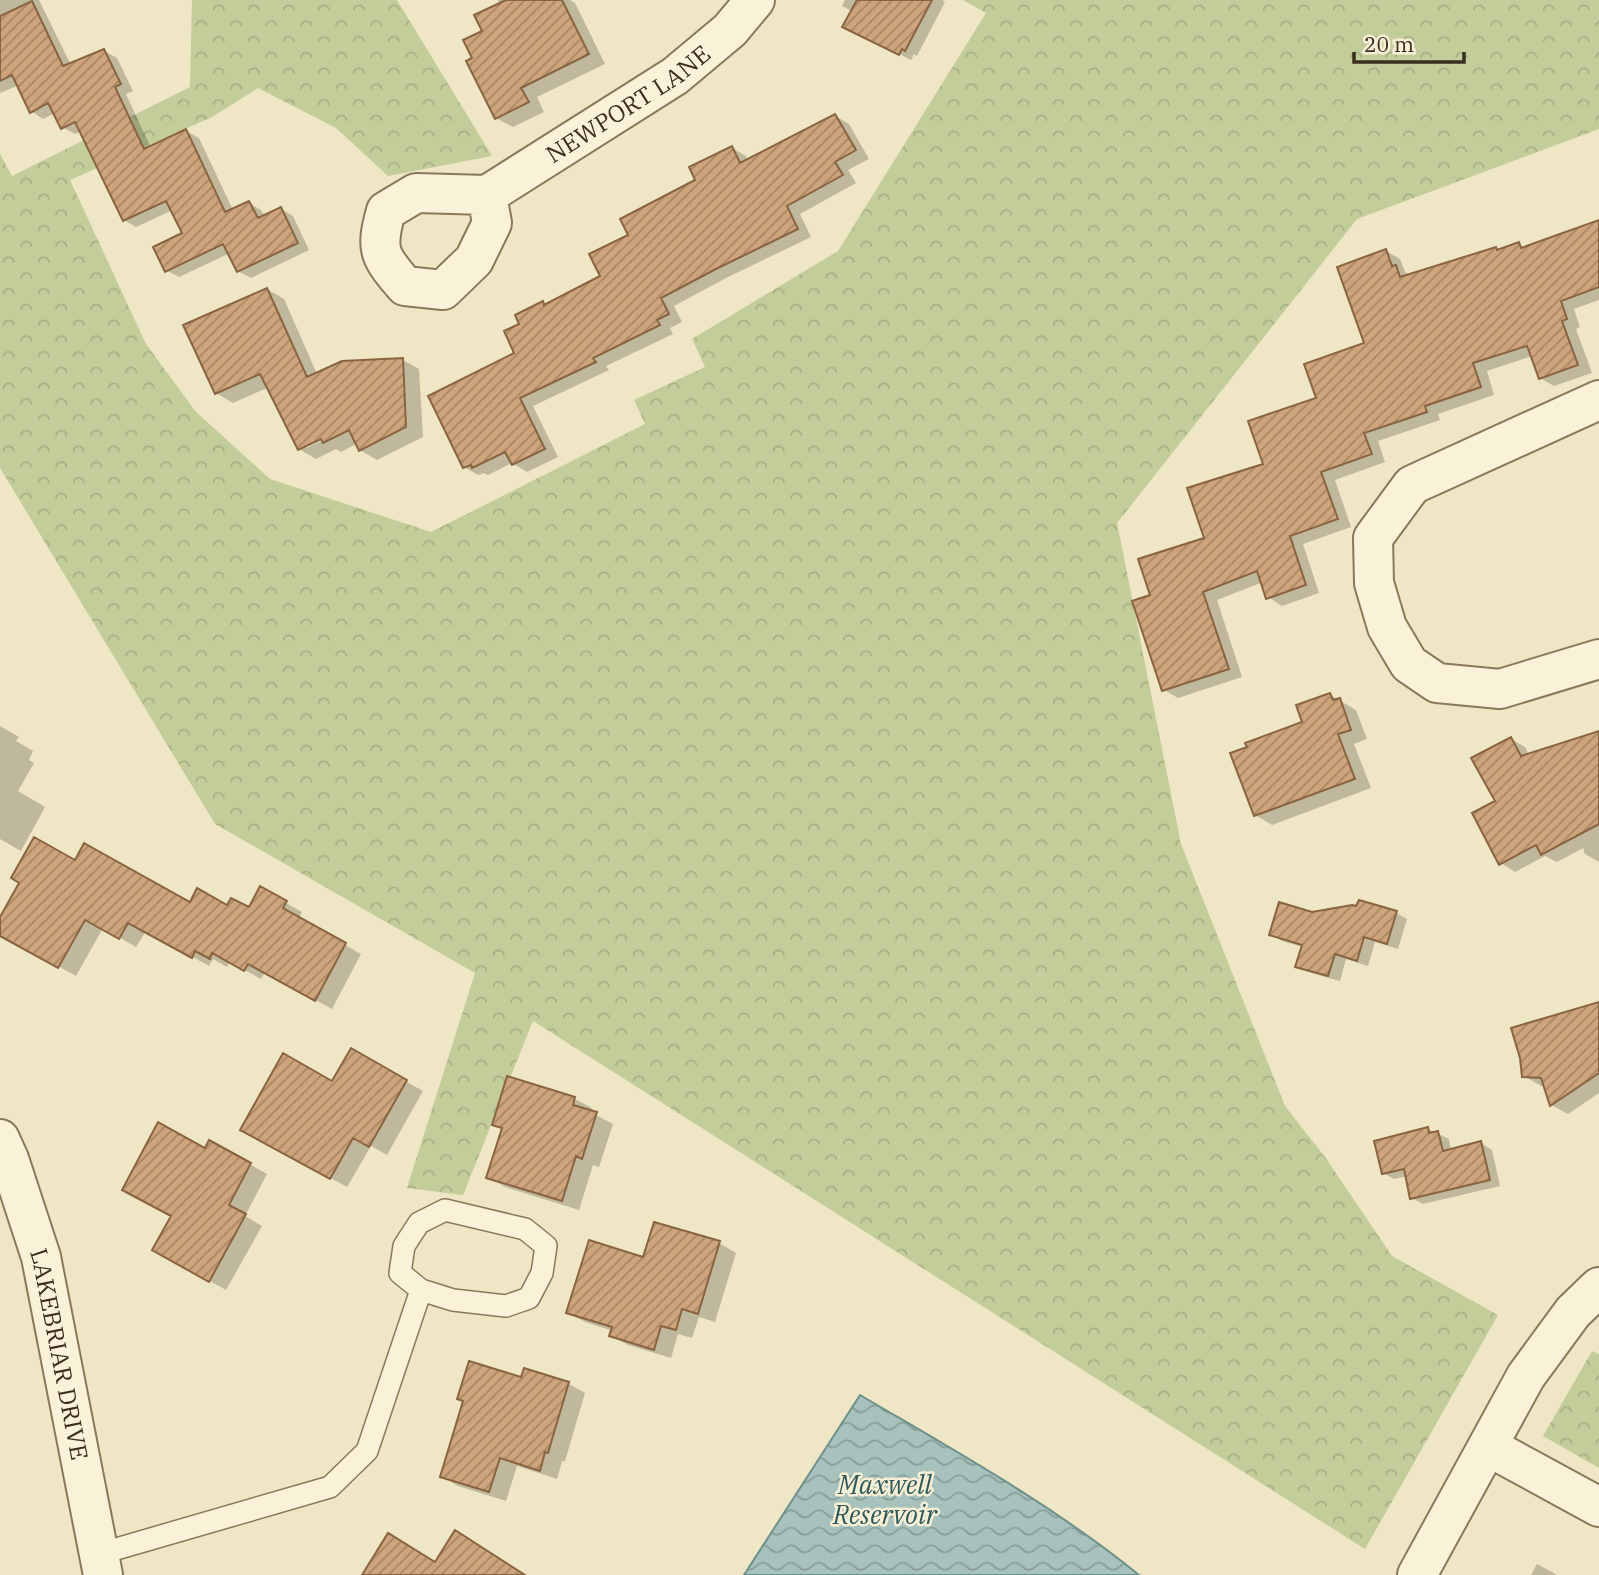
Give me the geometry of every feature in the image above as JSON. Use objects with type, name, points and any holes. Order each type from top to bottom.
[{"type":"street","name":"NEWPORT LANE","points":[[487,195],[676,76],[730,30],[755,0]]},
{"type":"street","points":[[1599,400],[1412,485],[1373,538],[1374,583],[1387,626],[1409,664],[1437,683],[1500,689],[1599,659]]},
{"type":"street","name":"LAKEBRIAR DRIVE","points":[[0,1139],[41,1257],[101,1564]]},
{"type":"street","points":[[1417,1575],[1526,1376],[1573,1312],[1599,1287]]},
{"type":"street","points":[[1489,1447],[1599,1507]]},
{"type":"lane","points":[[445,1210],[525,1228],[546,1246],[542,1273],[529,1298],[506,1306],[453,1300],[421,1290],[400,1273],[404,1246],[419,1223],[445,1210]]},
{"type":"lane","points":[[101,1564],[330,1487],[367,1451],[421,1290]]},
{"type":"green space","points":[[192,0],[397,0],[492,156],[388,176],[336,128],[258,88],[212,117],[70,180],[146,344],[196,412],[270,479],[431,532],[645,424],[634,400],[705,367],[692,339],[838,251],[986,13],[963,0],[1599,0],[1599,129],[1357,219],[1117,523],[1181,844],[1285,1106],[1325,1157],[1392,1256],[1498,1315],[1365,1549],[533,1021],[463,1195],[407,1188],[475,973],[215,824],[0,468],[0,154],[12,176],[190,87]]},
{"type":"green space","points":[[1592,1351],[1599,1354],[1599,1468],[1543,1436]]},
{"type":"water","name":"Maxwell Reservoir","points":[[860,1395],[1038,1502],[1139,1575],[744,1575]]},
{"type":"building","points":[[506,0],[562,0],[589,54],[521,88],[529,102],[495,119],[466,61],[472,58],[463,40],[482,31],[474,15]]},
{"type":"building","points":[[857,0],[932,0],[905,51],[902,49],[899,55],[842,27]]},
{"type":"building","points":[[32,1],[63,66],[104,49],[121,84],[115,87],[144,149],[186,129],[225,212],[249,201],[258,218],[281,207],[298,243],[237,272],[223,244],[165,272],[153,247],[182,233],[166,201],[123,221],[75,122],[61,129],[48,103],[30,113],[12,75],[0,81],[0,16]]},
{"type":"building","points":[[835,114],[856,150],[835,162],[843,175],[787,206],[798,229],[661,298],[669,314],[657,320],[660,325],[593,358],[596,362],[520,398],[545,449],[512,465],[505,452],[472,468],[471,465],[463,468],[428,396],[514,353],[504,331],[519,324],[515,315],[543,301],[544,305],[600,276],[589,254],[628,235],[620,219],[695,180],[689,167],[732,146],[740,163]]},
{"type":"building","points":[[1599,220],[1599,287],[1561,301],[1567,319],[1562,321],[1578,365],[1539,379],[1527,346],[1473,363],[1481,387],[1425,406],[1427,412],[1364,433],[1372,454],[1321,472],[1338,519],[1290,536],[1306,585],[1266,599],[1257,571],[1203,592],[1229,669],[1162,691],[1132,601],[1150,595],[1138,559],[1204,538],[1187,488],[1263,464],[1248,421],[1316,398],[1304,364],[1364,343],[1337,267],[1386,249],[1392,266],[1396,265],[1400,277],[1496,247],[1497,250],[1519,242],[1521,248]]},
{"type":"building","points":[[267,288],[307,377],[342,361],[403,358],[406,427],[359,451],[349,430],[323,443],[321,439],[298,450],[260,374],[215,394],[183,325]]},
{"type":"building","points":[[1330,693],[1333,700],[1340,698],[1351,730],[1338,734],[1355,779],[1254,816],[1230,753],[1247,747],[1245,743],[1302,722],[1296,705]]},
{"type":"building","points":[[1599,731],[1599,824],[1541,855],[1536,845],[1499,865],[1472,813],[1495,801],[1471,758],[1511,737],[1521,756]]},
{"type":"building","points":[[34,837],[75,860],[84,843],[190,902],[197,888],[227,905],[231,898],[249,907],[260,886],[287,901],[283,908],[346,943],[315,1001],[248,964],[244,971],[212,953],[210,959],[195,951],[192,958],[128,923],[119,939],[85,920],[58,968],[0,936],[0,917],[19,883],[11,878]]},
{"type":"building","points":[[1359,900],[1397,911],[1387,944],[1364,937],[1357,961],[1335,954],[1328,976],[1295,967],[1302,945],[1269,935],[1279,902],[1312,912],[1356,906]]},
{"type":"building","points":[[1599,1002],[1599,1073],[1550,1106],[1541,1078],[1522,1077],[1520,1058],[1511,1028]]},
{"type":"building","points":[[351,1048],[407,1080],[369,1147],[353,1138],[330,1179],[240,1130],[283,1053],[332,1081]]},
{"type":"building","points":[[507,1076],[575,1097],[573,1105],[597,1112],[582,1159],[576,1156],[562,1201],[486,1178],[502,1128],[492,1125]]},
{"type":"building","points":[[158,1122],[205,1148],[209,1140],[251,1163],[229,1205],[246,1214],[209,1282],[152,1250],[171,1216],[122,1190]]},
{"type":"building","points":[[1428,1127],[1429,1133],[1438,1131],[1443,1151],[1481,1141],[1490,1180],[1410,1199],[1404,1169],[1382,1174],[1374,1141]]},
{"type":"building","points":[[654,1222],[720,1241],[698,1314],[682,1309],[676,1330],[661,1326],[654,1350],[609,1336],[612,1327],[566,1313],[589,1240],[643,1257]]},
{"type":"building","points":[[469,1361],[521,1377],[524,1368],[569,1382],[540,1471],[500,1458],[489,1492],[440,1477],[463,1401],[457,1399]]},
{"type":"building","points":[[455,1530],[525,1575],[362,1575],[388,1533],[435,1562]]}]
